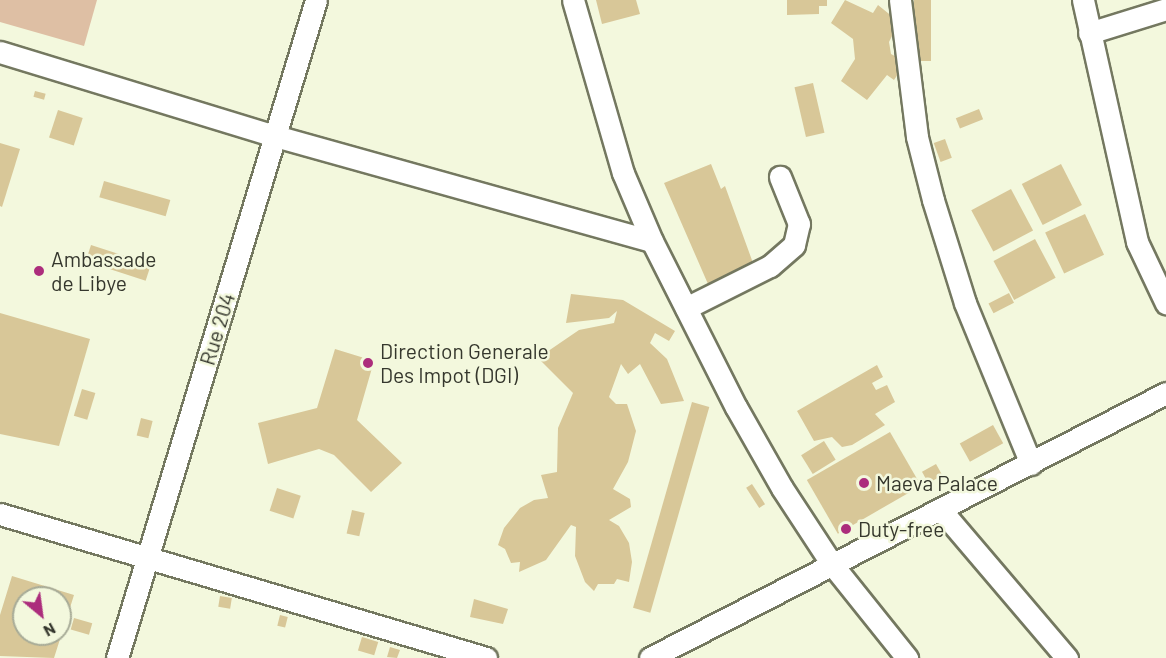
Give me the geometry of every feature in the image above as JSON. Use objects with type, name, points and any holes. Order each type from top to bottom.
[{"type":"street","name":"Rue 204","points":[[117,658],[316,0]]},
{"type":"street","points":[[573,0],[623,173],[652,241],[686,308],[782,488],[831,563],[908,658]]},
{"type":"street","points":[[900,0],[917,137],[933,200],[965,303],[1031,464]]},
{"type":"street","points":[[1083,0],[1137,242],[1166,303]]},
{"type":"street","points":[[1089,33],[1166,9]]},
{"type":"street","points":[[0,52],[275,136],[652,241]]},
{"type":"street","points":[[686,308],[770,266],[794,244],[799,224],[780,177]]},
{"type":"street","points":[[650,658],[831,563],[1031,464],[1166,393]]},
{"type":"street","points":[[940,509],[1067,658]]},
{"type":"street","points":[[0,514],[486,658]]},
{"type":"shaded area","points":[[0,0],[97,0],[84,46],[0,22]]},
{"type":"building","points":[[596,0],[636,0],[640,14],[602,24]]},
{"type":"building","points":[[787,0],[827,0],[827,6],[819,6],[819,14],[787,15]]},
{"type":"building","points":[[845,0],[873,13],[878,5],[899,22],[889,42],[891,54],[906,62],[894,80],[887,75],[867,100],[841,81],[855,59],[853,39],[831,23]]},
{"type":"building","points":[[914,0],[931,0],[931,61],[914,61]]},
{"type":"building","points":[[813,83],[824,133],[806,137],[794,87]]},
{"type":"building","points":[[35,91],[46,94],[44,100],[33,97]]},
{"type":"building","points":[[979,109],[983,119],[960,129],[956,118]]},
{"type":"building","points":[[58,110],[83,118],[74,146],[49,138]]},
{"type":"building","points":[[945,139],[952,158],[941,162],[934,143]]},
{"type":"building","points":[[0,143],[20,149],[2,207],[0,206]]},
{"type":"building","points":[[711,164],[721,189],[725,186],[753,263],[708,284],[664,183]]},
{"type":"building","points":[[1061,164],[1082,205],[1043,225],[1022,184]]},
{"type":"building","points":[[104,181],[170,200],[166,216],[99,197]]},
{"type":"building","points":[[1011,189],[1033,230],[993,252],[971,210]]},
{"type":"building","points":[[1085,214],[1104,255],[1064,273],[1045,233]]},
{"type":"building","points":[[1035,239],[1056,278],[1014,300],[994,261]]},
{"type":"building","points":[[91,245],[151,264],[146,281],[86,261]]},
{"type":"building","points":[[1009,293],[1014,303],[994,313],[989,303]]},
{"type":"building","points":[[571,294],[623,300],[675,331],[669,341],[655,333],[650,343],[667,359],[684,401],[661,404],[640,364],[628,374],[621,364],[609,397],[616,404],[627,404],[636,431],[628,462],[613,489],[630,499],[631,507],[609,520],[619,526],[629,543],[632,562],[629,582],[617,579],[614,584],[598,584],[594,591],[585,582],[575,556],[576,527],[571,525],[546,560],[519,572],[520,562],[511,563],[505,549],[498,545],[504,528],[520,508],[534,500],[548,498],[541,475],[557,472],[558,428],[573,393],[538,358],[579,330],[614,323],[617,311],[609,318],[566,323]]},
{"type":"building","points":[[0,313],[90,339],[59,446],[0,434]]},
{"type":"building","points":[[335,349],[374,361],[357,420],[402,463],[371,492],[334,455],[319,449],[268,464],[258,423],[317,408]]},
{"type":"building","points":[[877,365],[883,377],[872,383],[876,390],[887,385],[895,402],[875,414],[885,425],[852,445],[842,447],[832,437],[814,441],[797,411]]},
{"type":"building","points":[[82,389],[95,393],[87,420],[74,416]]},
{"type":"building","points":[[692,402],[709,407],[650,613],[633,608]]},
{"type":"building","points":[[141,418],[153,421],[148,438],[137,435]]},
{"type":"building","points":[[993,425],[1003,443],[970,462],[960,443]]},
{"type":"building","name":"Maeva Palace","points":[[890,432],[921,486],[838,534],[807,480]]},
{"type":"building","points":[[824,441],[836,460],[813,474],[801,455]]},
{"type":"building","points":[[936,464],[942,475],[928,483],[922,472]]},
{"type":"building","points":[[752,484],[765,504],[759,508],[746,488]]},
{"type":"building","points":[[277,488],[301,496],[293,519],[270,511]]},
{"type":"building","points":[[352,510],[365,513],[359,536],[347,533]]},
{"type":"building","points":[[12,576],[45,586],[12,586],[12,646],[58,646],[54,658],[0,656],[0,615]]},
{"type":"building","points":[[220,596],[232,598],[230,609],[218,607]]},
{"type":"building","points":[[474,599],[508,609],[503,624],[470,617]]},
{"type":"building","points":[[280,615],[288,617],[285,628],[277,626]]},
{"type":"building","points":[[74,618],[92,623],[89,635],[72,630]]},
{"type":"building","points":[[362,637],[378,642],[374,655],[358,650]]},
{"type":"building","points":[[390,647],[400,650],[397,658],[387,657]]},
{"type":"place","name":"Ambassade de Libye","points":[[39,271]]},
{"type":"place","name":"Direction Generale Des Impot (DGI)","points":[[368,363]]},
{"type":"place","name":"Maeva Palace","points":[[864,483]]},
{"type":"place","name":"Duty-free","points":[[846,529]]}]
